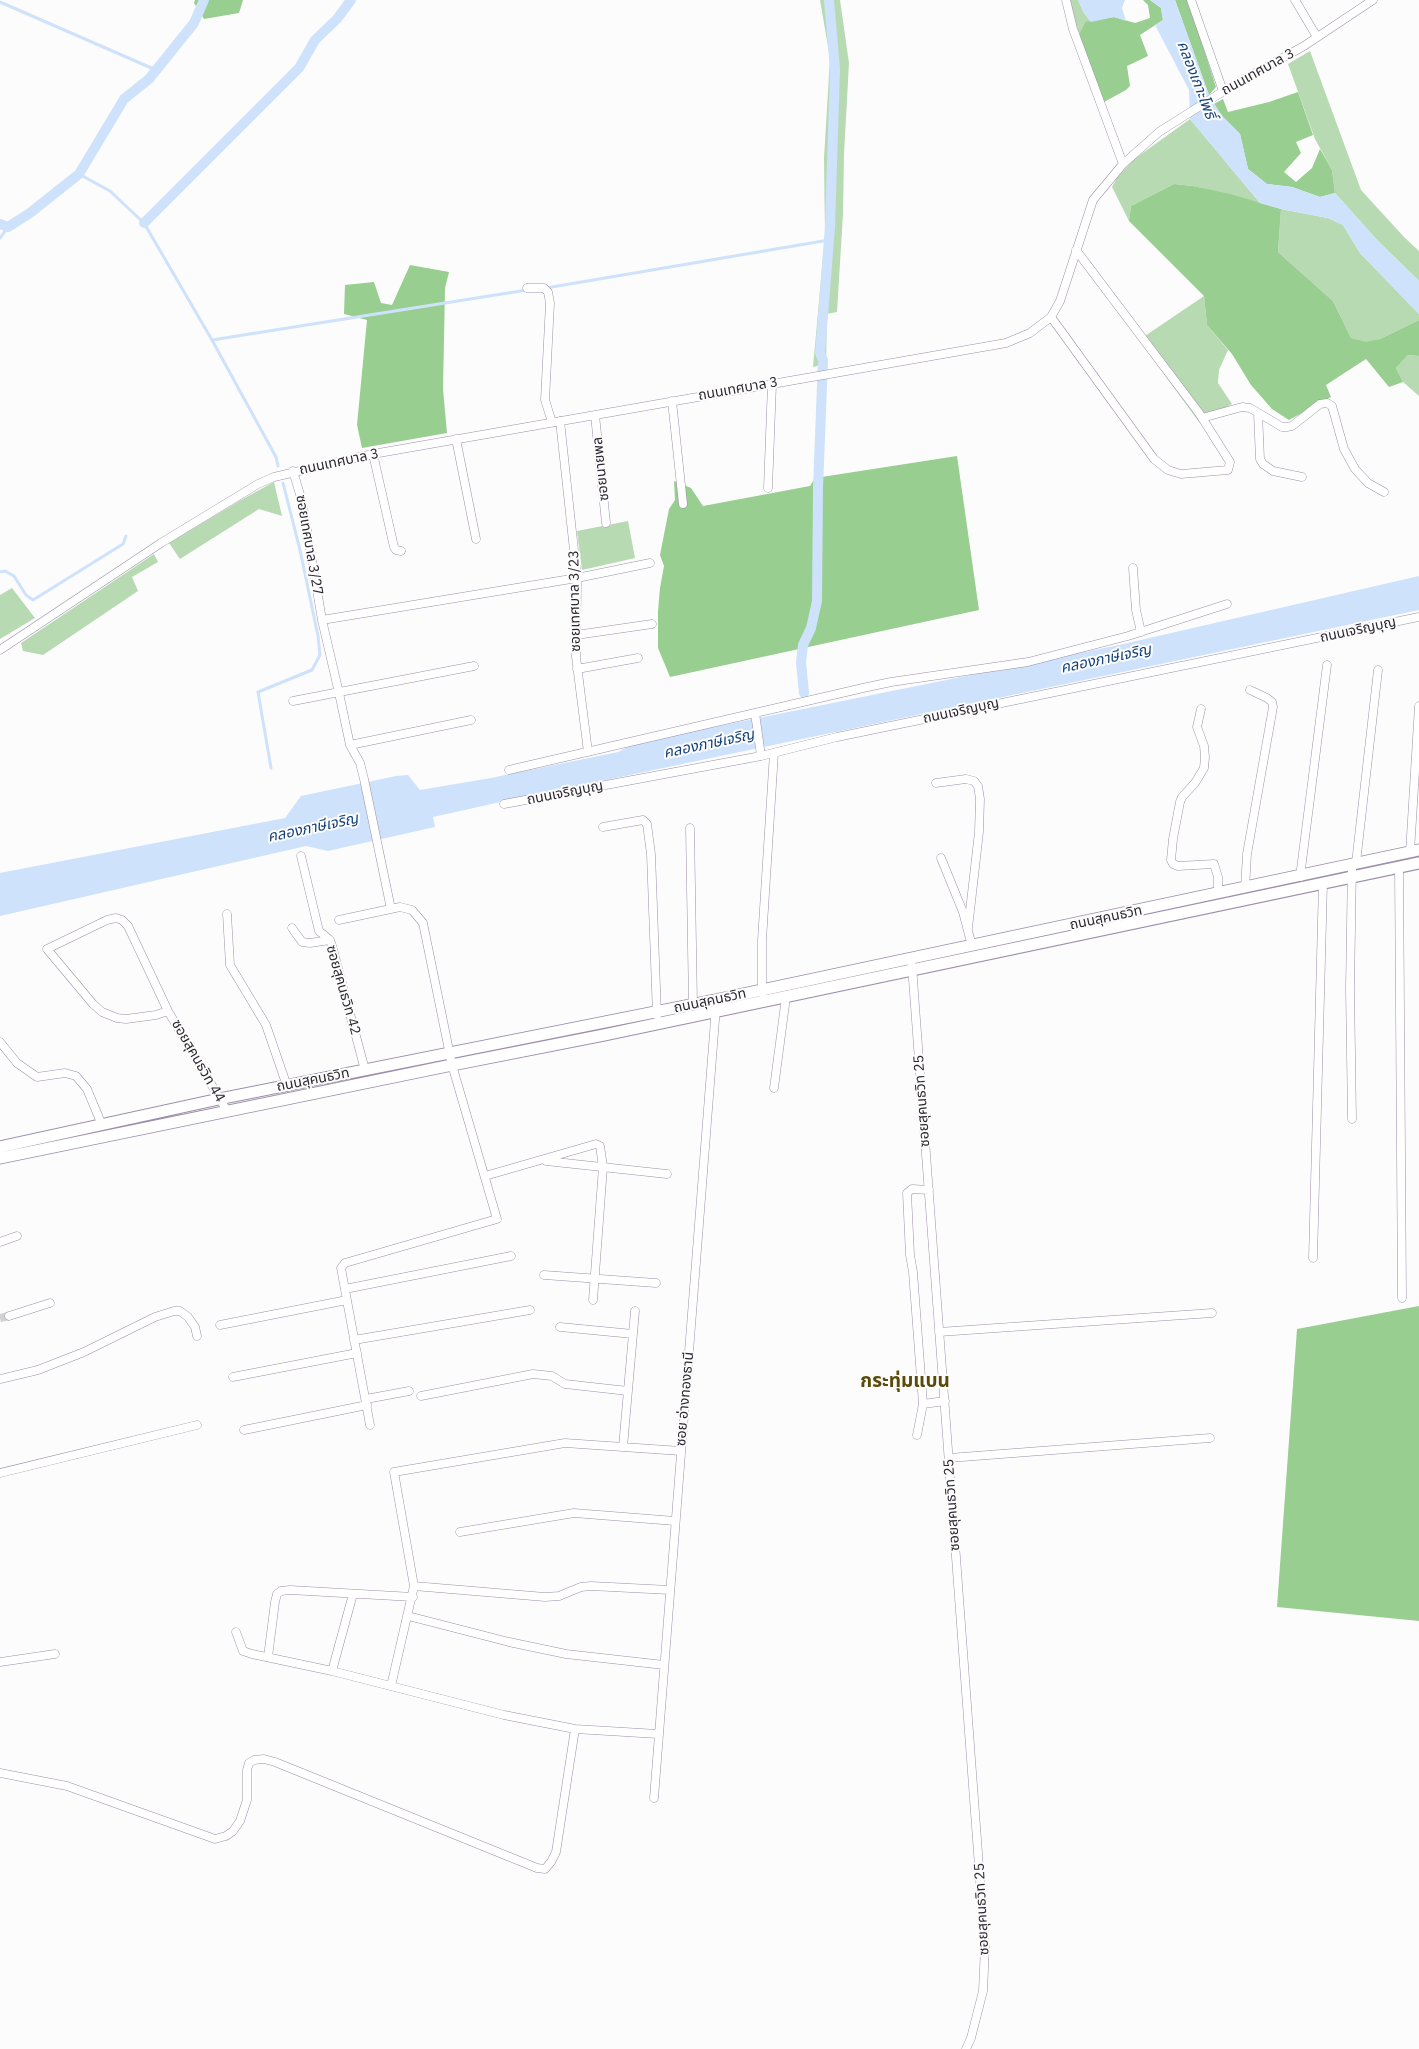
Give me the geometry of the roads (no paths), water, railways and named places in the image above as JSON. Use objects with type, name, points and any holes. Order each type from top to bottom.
[{"type":"main road","name":"ถนนสุคนธวิท","points":[[0,1147],[219,1099],[656,1011],[693,1005],[716,1006],[762,1002],[786,997],[912,965],[972,946],[1415,851]]},
{"type":"main road","name":"ถนนสุคนธวิท","points":[[0,1158],[452,1064],[657,1024],[762,990],[912,965],[1323,884],[1419,863]]},
{"type":"main road","points":[[165,1111],[168,1124]]},
{"type":"street","points":[[1066,0],[1072,29],[1123,164]]},
{"type":"street","points":[[1191,0],[1219,94]]},
{"type":"street","points":[[1295,0],[1317,37]]},
{"type":"street","name":"ถนนเทศบาล 3","points":[[0,650],[161,542],[274,476],[373,454],[1006,343],[1030,333],[1051,317],[1060,302],[1093,200],[1123,164],[1158,132],[1317,37],[1374,0]]},
{"type":"street","points":[[1051,317],[1154,459],[1162,466],[1181,474],[1228,470],[1230,462],[1202,418],[1076,250]]},
{"type":"street","points":[[527,288],[544,288],[548,292],[550,303],[545,400],[552,422]]},
{"type":"street","points":[[768,488],[772,384]]},
{"type":"street","points":[[672,401],[683,504]]},
{"type":"street","points":[[1202,418],[1242,407],[1250,408],[1282,427],[1287,427],[1292,426],[1320,404],[1328,403],[1332,406],[1344,449],[1355,469],[1368,483],[1384,492]]},
{"type":"street","points":[[1258,413],[1260,459],[1263,464],[1273,470],[1302,477]]},
{"type":"street","name":"ซอยนายพล","points":[[595,415],[606,523]]},
{"type":"street","name":"ซอยเทศบาล 3/23","points":[[560,421],[578,578],[577,669],[588,752]]},
{"type":"street","points":[[456,439],[476,539]]},
{"type":"street","points":[[373,454],[394,548],[401,551]]},
{"type":"street","name":"ซอยเทศบาล 3/27","points":[[294,471],[302,501],[322,620],[350,745],[360,763],[391,908]]},
{"type":"street","points":[[322,620],[578,578],[650,563]]},
{"type":"street","points":[[1133,568],[1136,610],[1141,632]]},
{"type":"street","points":[[509,770],[755,715],[891,682],[1028,662],[1141,632],[1227,604]]},
{"type":"street","name":"ถนนเจริญบุญ","points":[[504,804],[761,753],[774,753],[837,737],[1419,617]]},
{"type":"street","points":[[576,635],[652,624]]},
{"type":"street","points":[[577,669],[638,658]]},
{"type":"street","points":[[1300,877],[1328,665]]},
{"type":"street","points":[[293,701],[474,666]]},
{"type":"street","points":[[1352,1119],[1351,878],[1378,670]]},
{"type":"street","points":[[1245,888],[1247,854],[1273,707],[1272,702],[1267,698],[1250,690]]},
{"type":"street","points":[[1415,851],[1419,706]]},
{"type":"street","points":[[1201,709],[1197,726],[1204,746],[1204,768],[1195,783],[1182,796],[1173,839],[1172,860],[1173,864],[1178,866],[1214,864],[1218,877],[1218,894]]},
{"type":"street","points":[[755,715],[761,753]]},
{"type":"street","points":[[350,745],[471,720]]},
{"type":"street","points":[[762,1002],[762,940],[774,753]]},
{"type":"street","points":[[936,783],[966,779],[974,781],[978,786],[980,799],[979,832],[968,928]]},
{"type":"street","points":[[603,827],[643,820],[647,824],[652,863],[657,1024]]},
{"type":"street","points":[[690,828],[693,1005]]},
{"type":"street","name":"ซอยสุคนธวิท 42","points":[[302,856],[319,931],[330,940],[365,1070]]},
{"type":"street","points":[[941,858],[952,881],[972,946]]},
{"type":"street","points":[[1399,867],[1402,1298]]},
{"type":"street","points":[[1313,1258],[1323,884]]},
{"type":"street","points":[[339,920],[400,906],[412,910],[423,923],[449,1052],[497,1219],[345,1262],[341,1268],[370,1425]]},
{"type":"street","points":[[227,914],[230,965],[266,1025],[287,1086]]},
{"type":"street","name":"ซอยสุคนธวิท 44","points":[[168,1011],[156,1015],[126,1019],[117,1018],[102,1012],[92,1004],[47,949],[107,920],[116,918],[122,920],[128,926],[168,1011],[227,1112]]},
{"type":"street","points":[[292,928],[302,942],[310,943],[330,940]]},
{"type":"street","name":"ซอยสุคนธวิท 25","points":[[912,965],[986,1947],[983,1991],[971,2038],[966,2049]]},
{"type":"street","points":[[774,1088],[786,997]]},
{"type":"street","name":"ซอย อ่างทองธานี","points":[[654,1798],[716,1006]]},
{"type":"street","points":[[0,1042],[17,1063],[37,1077],[65,1074],[76,1076],[86,1089],[102,1125]]},
{"type":"street","points":[[485,1176],[599,1144],[603,1167],[593,1300]]},
{"type":"street","points":[[542,1160],[667,1174]]},
{"type":"street","points":[[917,1435],[923,1404],[913,1272],[910,1255],[907,1193],[912,1189],[929,1190]]},
{"type":"street","points":[[0,1242],[17,1236]]},
{"type":"street","points":[[345,1289],[511,1256]]},
{"type":"street","points":[[544,1275],[656,1283]]},
{"type":"street","points":[[220,1325],[347,1300]]},
{"type":"street","points":[[9,1316],[50,1303]]},
{"type":"street","points":[[354,1340],[530,1310]]},
{"type":"street","points":[[0,1380],[38,1370],[84,1352],[155,1317],[174,1311],[180,1311],[188,1317],[195,1327],[197,1336]]},
{"type":"street","points":[[622,1447],[634,1311]]},
{"type":"street","points":[[939,1332],[1212,1313]]},
{"type":"street","points":[[560,1327],[633,1334]]},
{"type":"street","points":[[233,1377],[357,1353]]},
{"type":"street","points":[[420,1396],[533,1374],[552,1376],[570,1385],[628,1391]]},
{"type":"street","points":[[244,1430],[409,1391]]},
{"type":"street","points":[[923,1404],[944,1401]]},
{"type":"street","points":[[0,1473],[197,1425]]},
{"type":"street","points":[[949,1458],[1210,1438]]},
{"type":"street","points":[[391,1686],[414,1586],[394,1472],[551,1444],[579,1443],[681,1451]]},
{"type":"street","points":[[460,1532],[574,1513],[675,1521]]},
{"type":"street","points":[[414,1586],[545,1597],[559,1596],[581,1587],[591,1586],[670,1590]]},
{"type":"street","points":[[268,1657],[275,1602],[277,1594],[281,1591],[413,1597]]},
{"type":"street","points":[[332,1671],[353,1594]]},
{"type":"street","points":[[408,1616],[500,1640],[566,1654],[664,1665]]},
{"type":"street","points":[[236,1632],[243,1651],[332,1671],[504,1715],[575,1729],[658,1734]]},
{"type":"street","points":[[0,1662],[55,1654]]},
{"type":"street","points":[[0,1772],[67,1786],[215,1839],[226,1836],[233,1831],[240,1821],[247,1800],[247,1770],[254,1760],[264,1759],[537,1868],[545,1868],[551,1862],[556,1852],[575,1729]]},
{"type":"water","points":[[1078,0],[1125,0],[1122,8],[1126,21],[1114,17],[1091,22]]},
{"type":"water","name":"คลองเกาะโพธิ์","points":[[1150,0],[1175,0],[1209,95],[1222,116],[1240,134],[1248,169],[1267,184],[1292,187],[1320,197],[1335,193],[1377,240],[1419,281],[1419,314],[1360,253],[1343,225],[1328,218],[1260,203],[1190,119],[1189,90],[1155,25],[1163,20],[1161,8]]},
{"type":"water","name":"คลองภาษีเจริญ","points":[[1419,576],[1419,610],[496,803],[433,817],[435,827],[328,851],[306,846],[0,916],[0,873],[285,818],[301,796],[396,776],[408,775],[420,790],[491,778],[618,752],[635,743],[1119,645]]},
{"type":"waterway","points":[[0,224],[8,227],[30,213],[79,174],[124,99],[149,79],[194,23],[204,0]]},
{"type":"waterway","points":[[144,223],[299,68],[315,40],[337,19],[351,0]]},
{"type":"waterway","points":[[804,693],[801,662],[803,645],[811,628],[817,601],[818,488],[823,360],[820,353],[830,227],[835,69],[829,0]]},
{"type":"waterway","points":[[0,2],[156,70]]},
{"type":"waterway","points":[[79,174],[110,191],[144,223],[212,340],[276,457],[278,466]]},
{"type":"waterway","points":[[0,238],[8,227]]},
{"type":"waterway","points":[[546,288],[829,240]]},
{"type":"waterway","points":[[212,340],[527,290]]},
{"type":"waterway","points":[[271,768],[258,692],[312,670],[320,655],[318,636],[300,550],[283,483]]},
{"type":"waterway","points":[[0,572],[5,571],[14,576],[26,595],[33,600],[123,544],[126,536]]},
{"type":"tunnel","points":[[0,1318],[9,1316]]},
{"type":"district","name":"กระทุ่มแบน","points":[[905,1382]]}]
